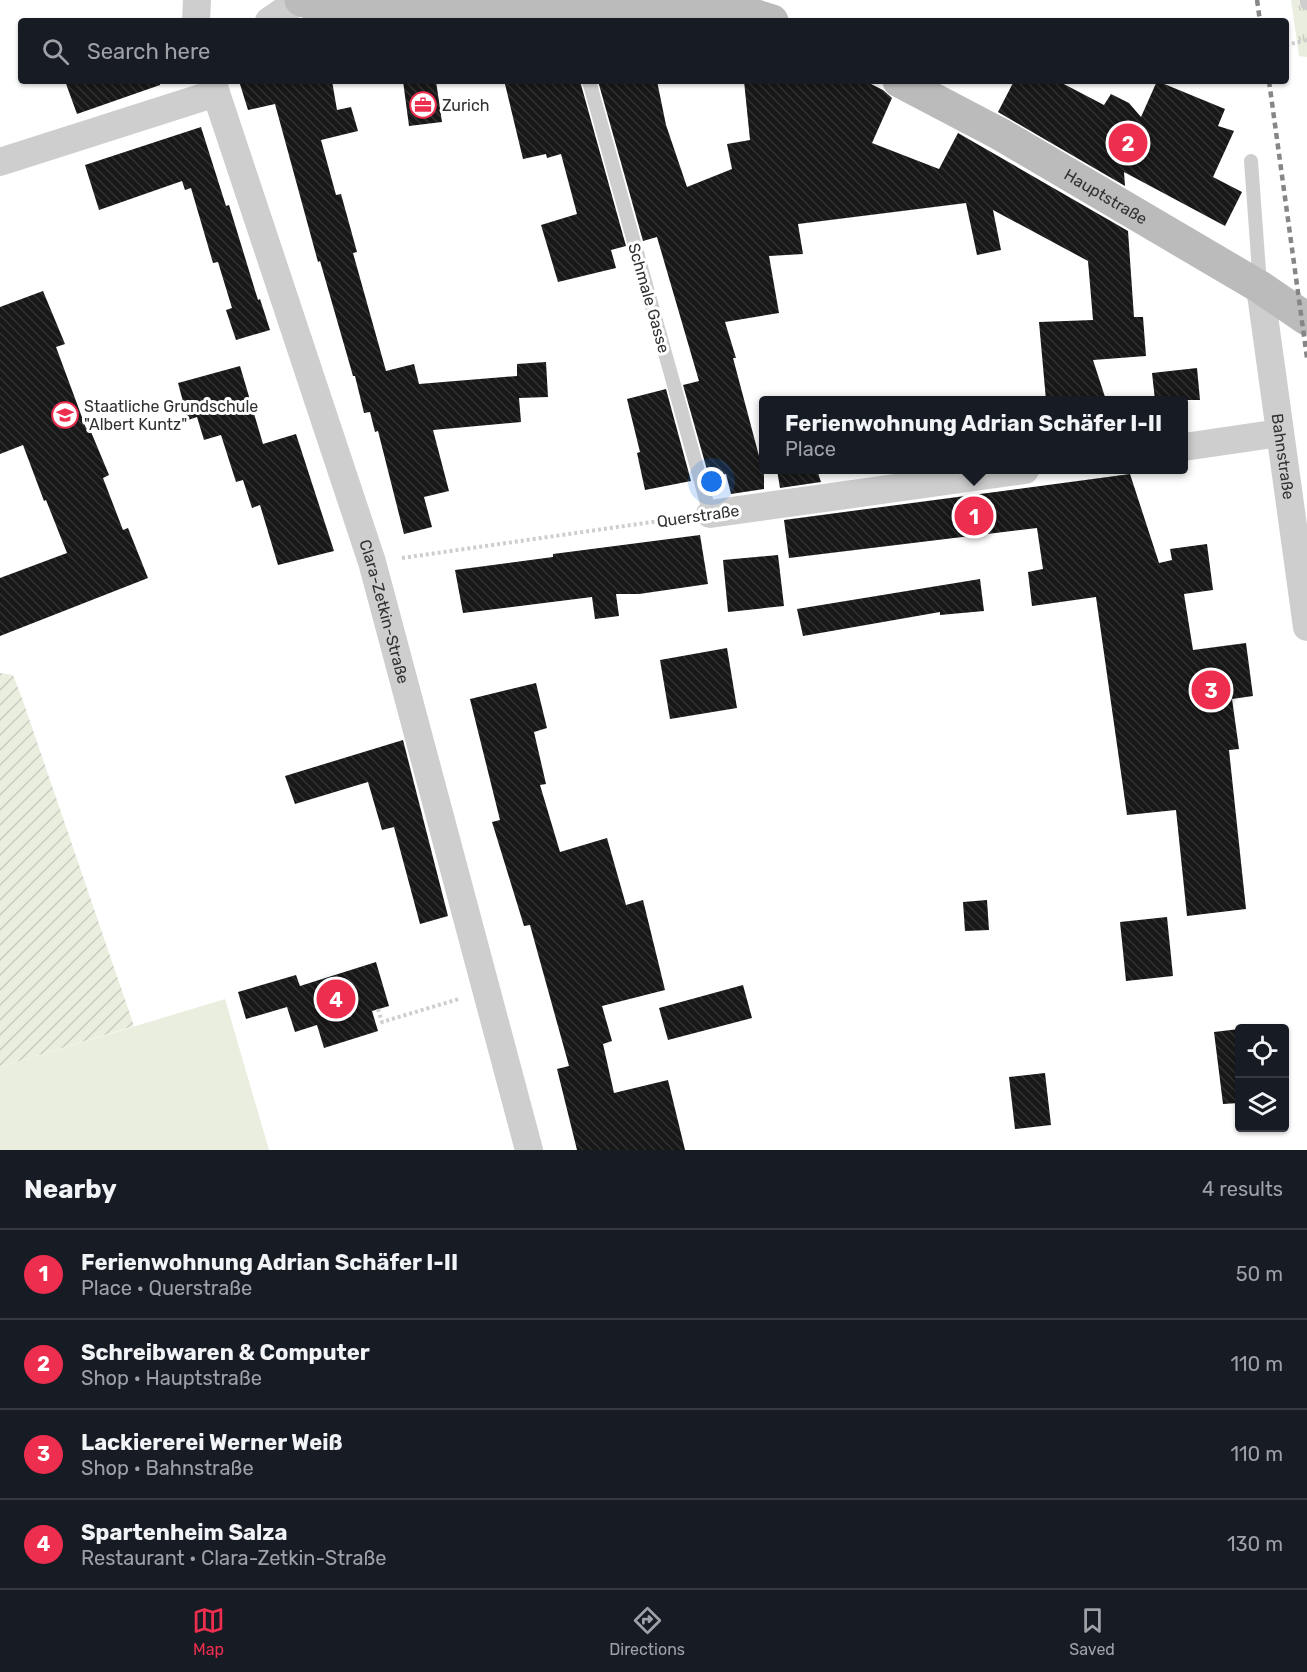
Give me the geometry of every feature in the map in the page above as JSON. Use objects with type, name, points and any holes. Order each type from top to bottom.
[{"type":"street","points":[[196,18],[197,0]]},
{"type":"street","points":[[273,18],[300,0],[336,9],[385,15],[569,11],[653,1],[697,2],[731,4],[765,18]]},
{"type":"street","name":"Hauptstraße","points":[[905,84],[1000,134],[1260,287],[1307,319]]},
{"type":"street","points":[[0,162],[214,87]]},
{"type":"street","name":"Clara-Zetkin-Straße","points":[[214,87],[372,562],[529,1150]]},
{"type":"street","name":"Bahnstraße","points":[[1260,287],[1307,627]]},
{"type":"street","points":[[1188,446],[1280,433]]},
{"type":"street","name":"Querstraße","points":[[710,514],[996,474]]},
{"type":"lane","name":"Schmale Gasse","points":[[590,84],[710,514]]},
{"type":"lane","points":[[1251,161],[1260,287]]},
{"type":"path","points":[[1289,44],[1307,39]]},
{"type":"path","name":"Querstraße","points":[[372,562],[710,514]]},
{"type":"path","points":[[378,1009],[382,1022],[486,991]]},
{"type":"green space","points":[[1291,0],[1307,0],[1307,57],[1299,56]]},
{"type":"green space","points":[[0,673],[13,675],[23,701],[134,1026],[0,1067]]},
{"type":"green space","points":[[225,999],[269,1150],[0,1150],[0,1067]]},
{"type":"building","points":[[66,84],[160,84],[160,85],[77,114]]},
{"type":"building","points":[[240,84],[333,84],[337,110],[351,107],[358,131],[321,140],[336,195],[341,194],[357,252],[353,253],[386,371],[414,364],[419,384],[517,376],[517,364],[546,362],[548,397],[519,398],[521,422],[433,430],[449,491],[424,497],[432,527],[404,534],[378,431],[375,432],[370,412],[364,413],[320,261],[318,262],[275,104],[248,110]]},
{"type":"building","name":"Zurich","points":[[403,84],[436,84],[442,122],[409,126]]},
{"type":"building","points":[[505,84],[581,84],[626,246],[611,250],[616,268],[558,282],[541,225],[577,214],[561,154],[547,158],[546,154],[523,159]]},
{"type":"building","points":[[599,84],[658,84],[666,125],[687,187],[732,169],[727,144],[750,140],[744,84],[871,84],[892,98],[872,143],[939,169],[958,133],[1128,231],[1134,317],[1143,317],[1146,356],[1093,360],[1105,396],[1046,396],[1039,322],[1093,320],[1088,261],[993,210],[1001,250],[977,255],[966,203],[798,224],[803,254],[769,256],[779,313],[725,322],[736,358],[733,358],[759,456],[759,474],[764,474],[764,489],[731,494],[726,474],[709,477],[683,385],[699,381],[657,237],[643,241]]},
{"type":"building","points":[[1012,84],[1064,84],[1104,105],[1111,94],[1129,103],[1141,117],[1156,84],[1164,84],[1225,109],[1218,126],[1234,131],[1213,177],[1242,192],[1225,226],[1124,172],[1125,186],[998,112]]},
{"type":"building","points":[[201,127],[270,330],[236,340],[226,310],[232,308],[218,262],[213,263],[191,188],[185,190],[182,181],[99,210],[85,165]]},
{"type":"building","name":"Staatliche Grundschule \"Albert Kuntz\"","points":[[43,291],[65,344],[56,347],[86,428],[89,427],[109,475],[103,478],[123,530],[128,528],[148,578],[0,636],[0,578],[67,553],[23,445],[0,454],[0,307]]},
{"type":"building","points":[[240,366],[263,444],[296,434],[334,551],[278,565],[260,505],[252,508],[243,480],[236,482],[221,435],[204,440],[197,417],[188,420],[178,383]]},
{"type":"building","points":[[1197,368],[1200,400],[1188,400],[1188,396],[1155,396],[1152,373]]},
{"type":"building","points":[[666,389],[691,481],[645,490],[637,453],[640,452],[627,399]]},
{"type":"building","points":[[778,474],[818,474],[821,482],[780,488]]},
{"type":"building","points":[[1130,474],[1159,563],[1172,560],[1170,549],[1207,544],[1213,590],[1184,594],[1193,650],[1246,643],[1253,696],[1232,699],[1239,749],[1229,750],[1246,909],[1187,916],[1176,810],[1127,815],[1096,597],[1032,606],[1028,572],[1043,569],[1037,528],[789,558],[784,520]]},
{"type":"building","points":[[700,535],[708,584],[639,594],[616,594],[619,616],[595,619],[592,597],[463,613],[455,570],[553,557],[553,554]]},
{"type":"building","points":[[778,555],[784,606],[728,612],[723,560]]},
{"type":"building","points":[[980,579],[984,611],[940,615],[940,612],[803,636],[797,609]]},
{"type":"building","points":[[727,648],[737,708],[670,719],[660,660]]},
{"type":"building","points":[[536,683],[547,728],[534,732],[546,784],[540,785],[560,852],[607,838],[626,905],[643,900],[665,990],[602,1006],[612,1041],[603,1044],[614,1093],[668,1080],[685,1150],[577,1150],[557,1069],[569,1066],[530,925],[524,926],[492,822],[500,820],[470,699]]},
{"type":"building","points":[[403,740],[448,916],[420,924],[394,827],[382,830],[368,782],[295,804],[285,776]]},
{"type":"building","points":[[987,900],[989,930],[965,931],[963,902]]},
{"type":"building","points":[[1167,917],[1173,976],[1126,981],[1120,922]]},
{"type":"building","points":[[376,962],[389,1006],[372,1011],[378,1031],[324,1048],[317,1025],[295,1032],[287,1007],[246,1019],[238,992],[296,975],[300,986]]},
{"type":"building","points":[[743,985],[752,1018],[668,1040],[659,1008]]},
{"type":"building","points":[[1235,1029],[1235,1103],[1223,1104],[1214,1032]]},
{"type":"building","points":[[1045,1073],[1051,1125],[1015,1129],[1009,1077]]},
{"type":"railway","points":[[1257,0],[1260,18]]},
{"type":"railway","points":[[1269,84],[1307,358]]},
{"type":"place","name":"Zurich","points":[[423,105]]},
{"type":"place","name":"Schreibwaren & Computer","points":[[1128,143]]},
{"type":"place","name":"Staatliche Grundschule \"Albert Kuntz\"","points":[[65,415]]},
{"type":"place","name":"Ferienwohnung Adrian Schäfer I-II","points":[[974,516]]},
{"type":"place","name":"Lackiererei Werner Weiß","points":[[1211,690]]},
{"type":"place","name":"Spartenheim Salza","points":[[336,999]]}]
